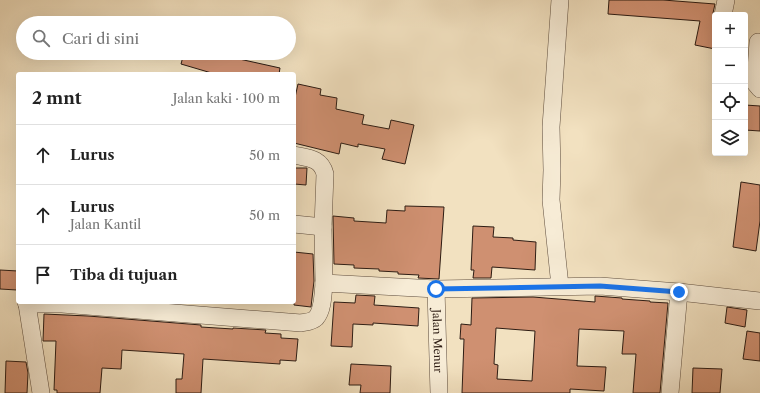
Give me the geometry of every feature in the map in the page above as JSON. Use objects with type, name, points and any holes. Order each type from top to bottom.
[{"type":"street","points":[[560,0],[551,127],[551,200],[560,286]]},
{"type":"street","points":[[724,12],[726,0]]},
{"type":"street","points":[[754,42],[755,83],[760,89]]},
{"type":"street","points":[[62,304],[301,323],[310,322],[316,318],[320,310],[324,284],[323,227],[325,174],[323,166],[316,161],[296,155]]},
{"type":"street","points":[[296,224],[323,227]]},
{"type":"street","points":[[324,284],[436,289],[600,286],[679,292],[760,301]]},
{"type":"street","name":"Jalan Menur","points":[[436,289],[439,393]]},
{"type":"street","points":[[670,393],[679,292]]},
{"type":"street","points":[[26,304],[41,393]]},
{"type":"building","points":[[609,0],[663,0],[715,4],[712,12],[712,48],[695,45],[700,21],[608,14]]},
{"type":"building","points":[[182,60],[244,60],[280,68],[279,72],[208,72],[181,64]]},
{"type":"building","points":[[298,84],[321,89],[320,95],[337,98],[336,109],[364,115],[362,124],[389,129],[391,120],[414,125],[405,164],[382,159],[385,149],[358,144],[358,147],[341,143],[339,154],[296,143],[296,93]]},
{"type":"building","points":[[748,105],[760,106],[760,131],[748,130]]},
{"type":"building","points":[[296,168],[307,168],[306,185],[296,184]]},
{"type":"building","points":[[741,182],[760,185],[760,221],[756,251],[733,247]]},
{"type":"building","points":[[405,206],[444,207],[439,279],[418,278],[419,275],[398,274],[398,272],[379,271],[379,269],[354,268],[354,265],[334,264],[333,216],[354,218],[354,221],[386,223],[387,210],[405,211]]},
{"type":"building","points":[[473,226],[494,227],[493,237],[513,238],[513,240],[536,242],[535,270],[492,267],[491,278],[473,278],[474,270],[471,270]]},
{"type":"building","points":[[296,252],[313,254],[314,281],[311,307],[294,305],[296,304]]},
{"type":"building","points":[[0,270],[16,271],[16,290],[0,289]]},
{"type":"building","points":[[356,295],[375,296],[374,305],[419,308],[418,326],[373,323],[373,325],[353,324],[352,347],[331,346],[334,302],[355,303]]},
{"type":"building","points":[[595,296],[668,303],[660,393],[633,393],[636,354],[622,354],[624,331],[579,329],[577,366],[606,367],[604,391],[570,389],[570,393],[462,393],[464,339],[460,339],[461,324],[471,325],[472,298],[533,297],[595,302]],"holes":[[[496,328],[535,331],[532,381],[497,379],[498,365],[494,364]]]},
{"type":"building","points":[[727,307],[747,310],[745,327],[725,323]]},
{"type":"building","points":[[44,314],[201,325],[201,327],[266,330],[265,333],[281,334],[281,338],[298,339],[296,361],[280,360],[280,364],[203,359],[201,393],[176,393],[176,379],[182,379],[184,354],[122,350],[121,369],[102,368],[100,393],[57,393],[57,390],[54,390],[56,341],[43,341]]},
{"type":"building","points":[[747,331],[760,333],[760,361],[743,359]]},
{"type":"building","points":[[6,361],[26,362],[28,373],[27,393],[5,393]]},
{"type":"building","points":[[351,364],[391,366],[390,393],[360,393],[361,385],[349,385]]},
{"type":"building","points":[[693,368],[722,369],[720,393],[692,393]]},
{"type":"route","points":[[436,289],[600,286],[679,292]]}]
